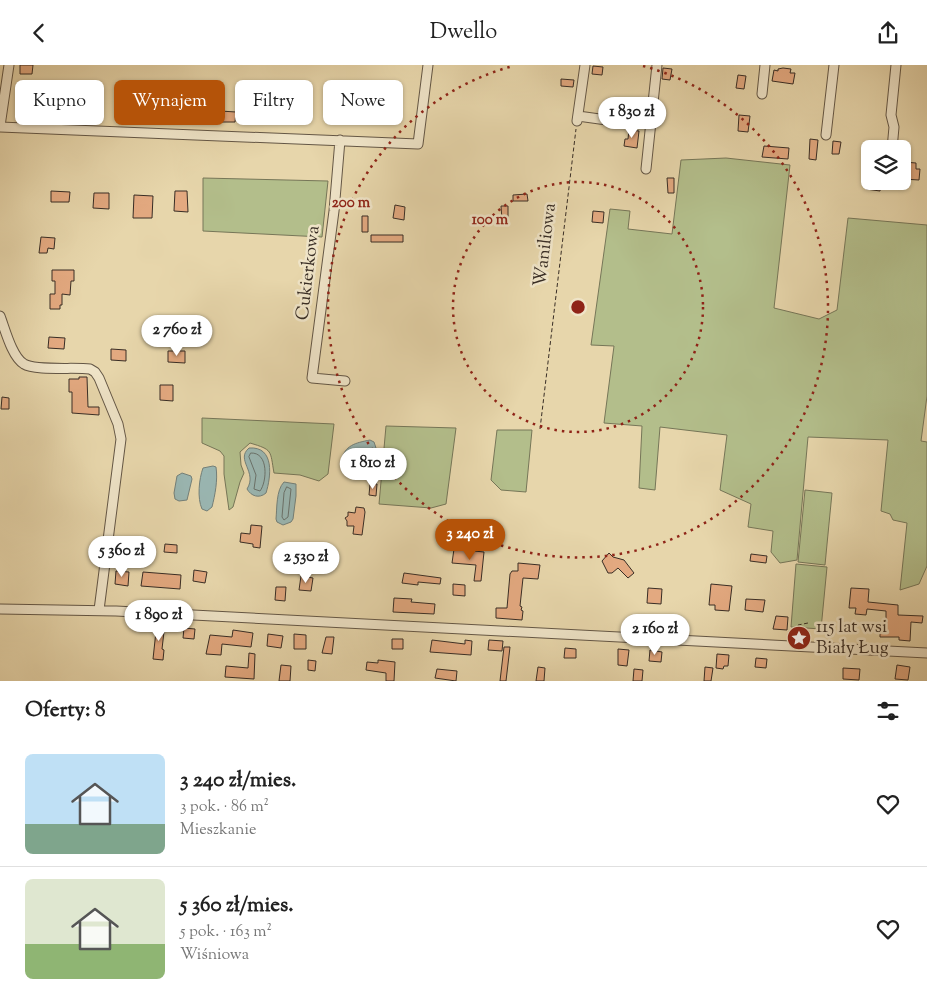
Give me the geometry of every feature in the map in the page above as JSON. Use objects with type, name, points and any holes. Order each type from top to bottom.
[{"type":"street","points":[[9,65],[0,127],[418,144],[428,65]]},
{"type":"street","points":[[585,65],[578,119],[621,121]]},
{"type":"street","points":[[646,169],[657,65]]},
{"type":"street","points":[[762,94],[765,65]]},
{"type":"street","points":[[826,135],[834,65]]},
{"type":"street","points":[[893,140],[894,127],[891,115],[896,65]]},
{"type":"street","name":"Cukierkowa","points":[[340,141],[334,211],[312,378],[345,381]]},
{"type":"street","points":[[0,316],[11,345],[18,358],[24,364],[35,367],[90,369],[95,372],[100,378],[118,424],[121,439],[120,455],[114,483],[99,611]]},
{"type":"street","points":[[0,609],[99,611],[927,653]]},
{"type":"path","name":"Waniliowa","points":[[540,429],[578,119]]},
{"type":"path","points":[[794,641],[798,625],[808,623]]},
{"type":"green space","points":[[726,158],[790,165],[774,308],[819,319],[837,310],[848,218],[927,225],[927,396],[921,441],[927,442],[927,566],[919,584],[900,590],[907,523],[893,520],[890,514],[881,511],[888,440],[808,437],[797,560],[780,563],[771,552],[773,531],[748,527],[751,504],[720,490],[727,435],[660,427],[655,490],[639,488],[642,426],[604,423],[614,346],[591,345],[610,209],[630,211],[628,229],[672,234],[681,160]]},
{"type":"green space","points":[[203,178],[328,181],[322,237],[203,231]]},
{"type":"green space","points":[[202,418],[334,424],[328,474],[319,481],[300,475],[274,473],[269,452],[263,447],[250,443],[240,452],[244,473],[233,507],[229,510],[224,474],[224,456],[220,451],[202,443]]},
{"type":"green space","points":[[386,426],[456,428],[446,504],[431,508],[379,504]]},
{"type":"green space","points":[[497,430],[532,430],[526,492],[501,490],[491,480]]},
{"type":"green space","points":[[805,490],[832,493],[825,565],[798,562]]},
{"type":"green space","points":[[796,564],[827,567],[821,629],[791,627]]},
{"type":"water","points":[[156,316],[169,316],[182,320],[183,329],[158,331],[153,326]]},
{"type":"water","points":[[370,440],[374,442],[376,448],[373,466],[359,472],[341,461],[348,448],[360,442]]},
{"type":"water","points":[[249,448],[263,452],[269,464],[268,486],[266,493],[261,496],[253,495],[247,489],[250,477],[244,457]]},
{"type":"water","points":[[216,467],[216,487],[212,507],[207,511],[202,509],[200,505],[200,477],[203,468]]},
{"type":"water","points":[[182,473],[191,476],[192,479],[187,500],[179,501],[175,499],[174,493],[177,476]]},
{"type":"water","points":[[284,482],[296,484],[296,496],[293,519],[291,522],[283,525],[277,522],[276,519],[278,495]]},
{"type":"building","points":[[20,65],[33,65],[32,74],[20,74]]},
{"type":"building","points":[[593,66],[603,67],[602,75],[592,74]]},
{"type":"building","points":[[663,68],[672,69],[670,80],[662,79]]},
{"type":"building","points":[[778,69],[791,69],[790,73],[795,73],[793,84],[772,81],[774,70],[778,71]]},
{"type":"building","points":[[738,75],[746,76],[744,89],[736,88]]},
{"type":"building","points":[[561,79],[574,80],[573,87],[561,86]]},
{"type":"building","points":[[631,107],[642,108],[641,116],[630,114]]},
{"type":"building","points":[[225,111],[235,112],[235,122],[225,122]]},
{"type":"building","points":[[739,115],[750,116],[748,132],[738,131]]},
{"type":"building","points":[[629,130],[639,131],[637,148],[624,146],[625,139],[628,139]]},
{"type":"building","points":[[810,139],[818,140],[816,160],[809,159]]},
{"type":"building","points":[[833,141],[841,142],[839,154],[832,154]]},
{"type":"building","points":[[764,146],[789,148],[788,159],[762,157]]},
{"type":"building","points":[[911,163],[916,163],[916,169],[920,169],[919,180],[911,180]]},
{"type":"building","points":[[667,178],[674,178],[674,193],[668,193]]},
{"type":"building","points":[[51,191],[70,192],[69,202],[51,202]]},
{"type":"building","points":[[175,191],[187,191],[188,212],[174,211]]},
{"type":"building","points":[[94,193],[109,193],[109,209],[93,208]]},
{"type":"building","points":[[527,194],[528,201],[513,201],[513,195]]},
{"type":"building","points":[[134,195],[153,196],[152,218],[133,218]]},
{"type":"building","points":[[395,205],[405,207],[404,220],[393,218]]},
{"type":"building","points":[[501,206],[508,206],[508,220],[502,220]]},
{"type":"building","points":[[593,211],[604,212],[603,223],[592,222]]},
{"type":"building","points":[[362,216],[368,216],[368,232],[362,232]]},
{"type":"building","points":[[371,235],[403,235],[403,242],[371,242]]},
{"type":"building","points":[[41,237],[55,238],[54,249],[48,248],[47,253],[39,253]]},
{"type":"building","points":[[52,270],[74,270],[74,281],[71,281],[70,295],[62,294],[60,309],[50,309],[50,294],[55,294],[55,281],[52,281]]},
{"type":"building","points":[[49,337],[65,338],[64,349],[48,348]]},
{"type":"building","points":[[111,349],[126,350],[126,361],[111,360]]},
{"type":"building","points":[[168,351],[185,351],[185,363],[168,362]]},
{"type":"building","points":[[79,377],[87,377],[88,407],[99,407],[99,415],[72,413],[72,392],[69,392],[69,379],[79,379]]},
{"type":"building","points":[[160,385],[173,385],[173,401],[160,400]]},
{"type":"building","points":[[2,397],[9,398],[9,409],[1,409]]},
{"type":"building","points":[[370,484],[377,484],[376,496],[369,495]]},
{"type":"building","points":[[356,507],[364,508],[365,512],[362,535],[353,534],[354,526],[347,526],[345,518],[348,516],[348,512],[355,513]]},
{"type":"building","points":[[251,525],[262,526],[260,548],[253,547],[253,544],[240,542],[241,533],[250,534]]},
{"type":"building","points":[[165,544],[177,545],[177,553],[164,552]]},
{"type":"building","points":[[454,549],[484,552],[481,581],[474,581],[476,565],[452,563]]},
{"type":"building","points":[[609,553],[613,557],[624,560],[634,573],[628,578],[618,568],[612,573],[608,573],[602,561]]},
{"type":"building","points":[[751,554],[767,556],[766,563],[750,561]]},
{"type":"building","points":[[518,563],[540,565],[538,579],[523,578],[520,606],[523,611],[522,620],[496,618],[496,608],[507,608],[510,574],[512,571],[518,571]]},
{"type":"building","points":[[194,570],[207,572],[205,583],[193,581]]},
{"type":"building","points":[[116,571],[129,572],[128,586],[115,584]]},
{"type":"building","points":[[143,572],[181,575],[180,589],[141,586]]},
{"type":"building","points":[[404,573],[441,578],[440,584],[418,582],[418,585],[402,583]]},
{"type":"building","points":[[301,576],[313,578],[311,591],[299,590]]},
{"type":"building","points":[[453,584],[465,585],[465,596],[453,595]]},
{"type":"building","points":[[711,584],[732,586],[729,611],[715,610],[715,605],[709,605]]},
{"type":"building","points":[[276,587],[286,587],[285,601],[275,600]]},
{"type":"building","points":[[648,588],[662,589],[661,604],[647,603]]},
{"type":"building","points":[[851,588],[869,589],[868,602],[898,605],[898,615],[923,616],[922,623],[911,622],[910,641],[899,640],[899,637],[880,637],[880,624],[886,624],[886,611],[867,609],[866,615],[855,614],[856,608],[849,608]]},
{"type":"building","points":[[394,598],[412,599],[411,602],[435,604],[434,614],[393,612]]},
{"type":"building","points":[[746,599],[765,600],[763,612],[745,610]]},
{"type":"building","points":[[776,616],[788,617],[787,630],[773,629]]},
{"type":"building","points":[[157,622],[165,623],[162,649],[164,650],[163,660],[153,659]]},
{"type":"building","points":[[184,628],[195,629],[194,639],[183,638]]},
{"type":"building","points":[[233,630],[253,633],[251,647],[222,644],[221,655],[206,654],[210,635],[232,637]]},
{"type":"building","points":[[268,634],[283,636],[281,648],[267,646]]},
{"type":"building","points":[[294,634],[306,635],[306,649],[294,649]]},
{"type":"building","points":[[326,637],[334,637],[332,654],[322,653]]},
{"type":"building","points":[[392,639],[403,639],[403,649],[392,649]]},
{"type":"building","points":[[432,640],[465,644],[465,640],[472,641],[471,655],[430,652]]},
{"type":"building","points":[[489,640],[503,641],[502,651],[488,650]]},
{"type":"building","points":[[504,647],[510,647],[506,681],[500,681]]},
{"type":"building","points":[[565,648],[576,649],[576,658],[564,658]]},
{"type":"building","points":[[618,649],[629,650],[627,666],[618,665]]},
{"type":"building","points":[[650,650],[662,652],[661,662],[649,661]]},
{"type":"building","points":[[249,653],[255,654],[254,679],[225,677],[226,666],[248,668]]},
{"type":"building","points":[[717,654],[729,655],[728,666],[724,666],[723,669],[716,668]]},
{"type":"building","points":[[756,658],[767,659],[766,668],[755,667]]},
{"type":"building","points":[[308,660],[316,661],[315,671],[308,670]]},
{"type":"building","points":[[378,660],[395,662],[394,681],[386,681],[386,673],[366,670],[367,662],[378,663]]},
{"type":"building","points":[[281,665],[291,666],[290,681],[279,681]]},
{"type":"building","points":[[897,665],[910,667],[908,680],[895,679]]},
{"type":"building","points":[[538,667],[545,668],[544,681],[536,681]]},
{"type":"building","points":[[705,667],[713,668],[711,681],[704,681]]},
{"type":"building","points":[[843,668],[860,669],[859,680],[843,679]]},
{"type":"building","points":[[437,669],[457,671],[456,681],[435,678]]},
{"type":"building","points":[[634,669],[643,670],[642,681],[633,681]]},
{"type":"place","name":"115 lat wsi Biały Ług","points":[[799,638]]}]
